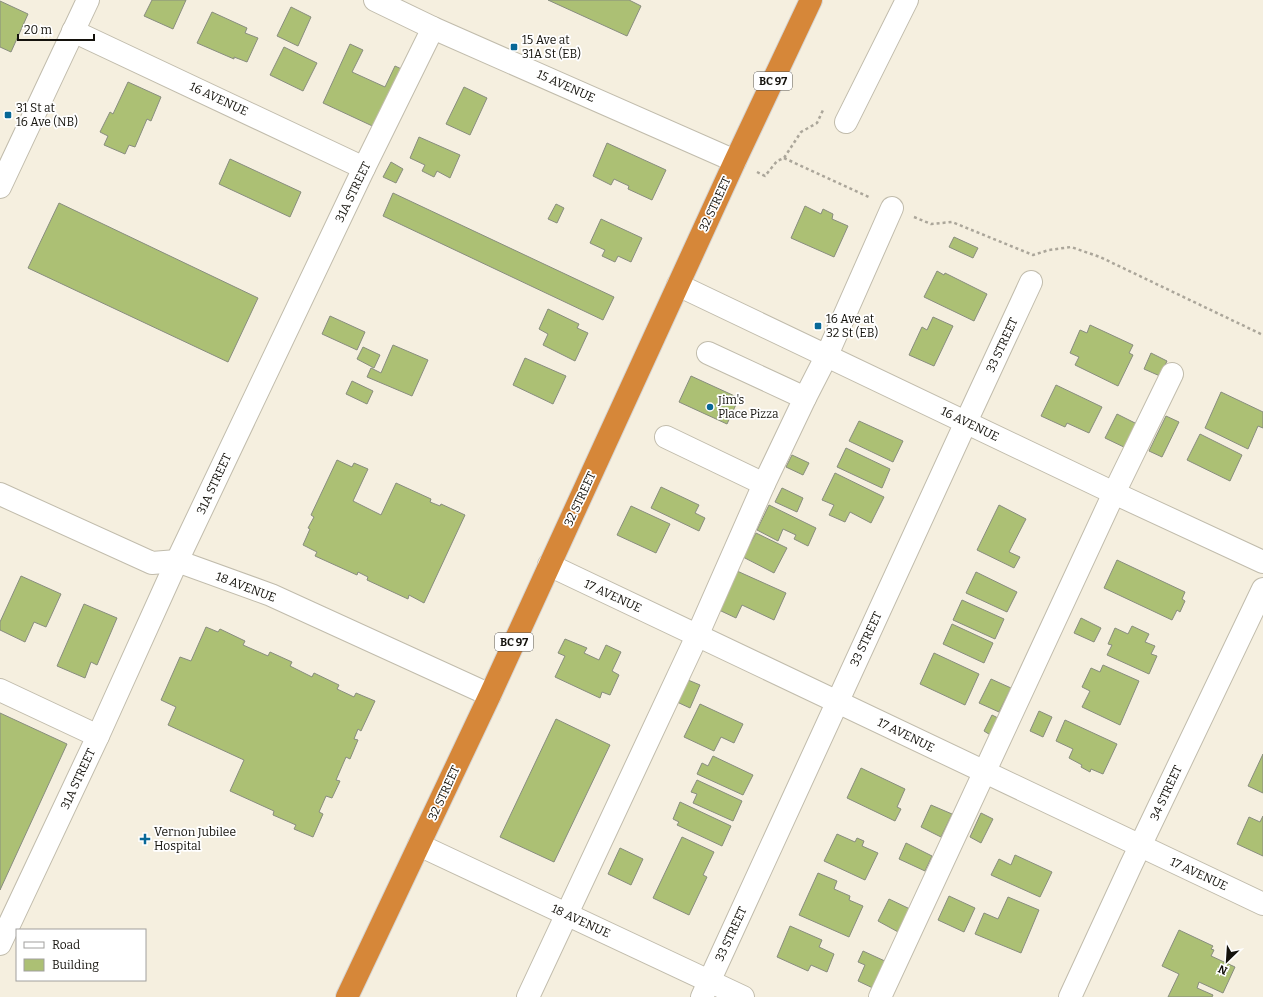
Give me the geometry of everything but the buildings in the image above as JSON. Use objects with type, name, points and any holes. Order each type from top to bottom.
[{"type":"highway","name":"32 STREET","points":[[347,997],[490,695],[678,284],[811,0]]},
{"type":"street","points":[[0,188],[88,0]]},
{"type":"street","name":"15 AVENUE","points":[[375,0],[433,28],[735,161]]},
{"type":"street","points":[[846,122],[907,0]]},
{"type":"street","name":"31A STREET","points":[[0,944],[98,736],[177,561],[364,168],[433,28]]},
{"type":"street","name":"16 AVENUE","points":[[73,31],[364,168]]},
{"type":"street","points":[[528,997],[696,638],[764,484],[827,355],[892,208]]},
{"type":"street","name":"33 STREET","points":[[706,989],[1031,282]]},
{"type":"street","name":"16 AVENUE","points":[[678,284],[1114,493],[1263,562]]},
{"type":"street","points":[[708,352],[805,398]]},
{"type":"street","points":[[880,997],[1114,493],[1172,374]]},
{"type":"street","points":[[666,437],[764,484]]},
{"type":"street","name":"18 AVENUE","points":[[0,494],[152,563],[177,561],[271,595],[490,695]]},
{"type":"street","name":"17 AVENUE","points":[[549,565],[696,638],[837,702],[1263,904]]},
{"type":"street","name":"34 STREET","points":[[1070,997],[1140,846],[1263,589]]},
{"type":"street","points":[[0,690],[98,736]]},
{"type":"street","name":"18 AVENUE","points":[[419,845],[567,915],[706,989],[743,997]]},
{"type":"path","points":[[735,161],[765,176],[777,161],[784,158],[801,132],[817,123],[824,109]]},
{"type":"path","points":[[784,158],[892,208],[931,224],[952,222],[1033,255],[1049,250],[1071,247],[1100,257],[1263,334]]},
{"type":"place","name":"15 Ave at 31A St (EB)","points":[[514,47]]},
{"type":"place","name":"31 St at 16 Ave (NB)","points":[[8,115]]},
{"type":"place","name":"16 Ave at 32 St (EB)","points":[[818,326]]},
{"type":"place","name":"Jim's Place Pizza","points":[[710,407]]},
{"type":"place","name":"Vernon Jubilee Hospital","points":[[145,839]]}]
